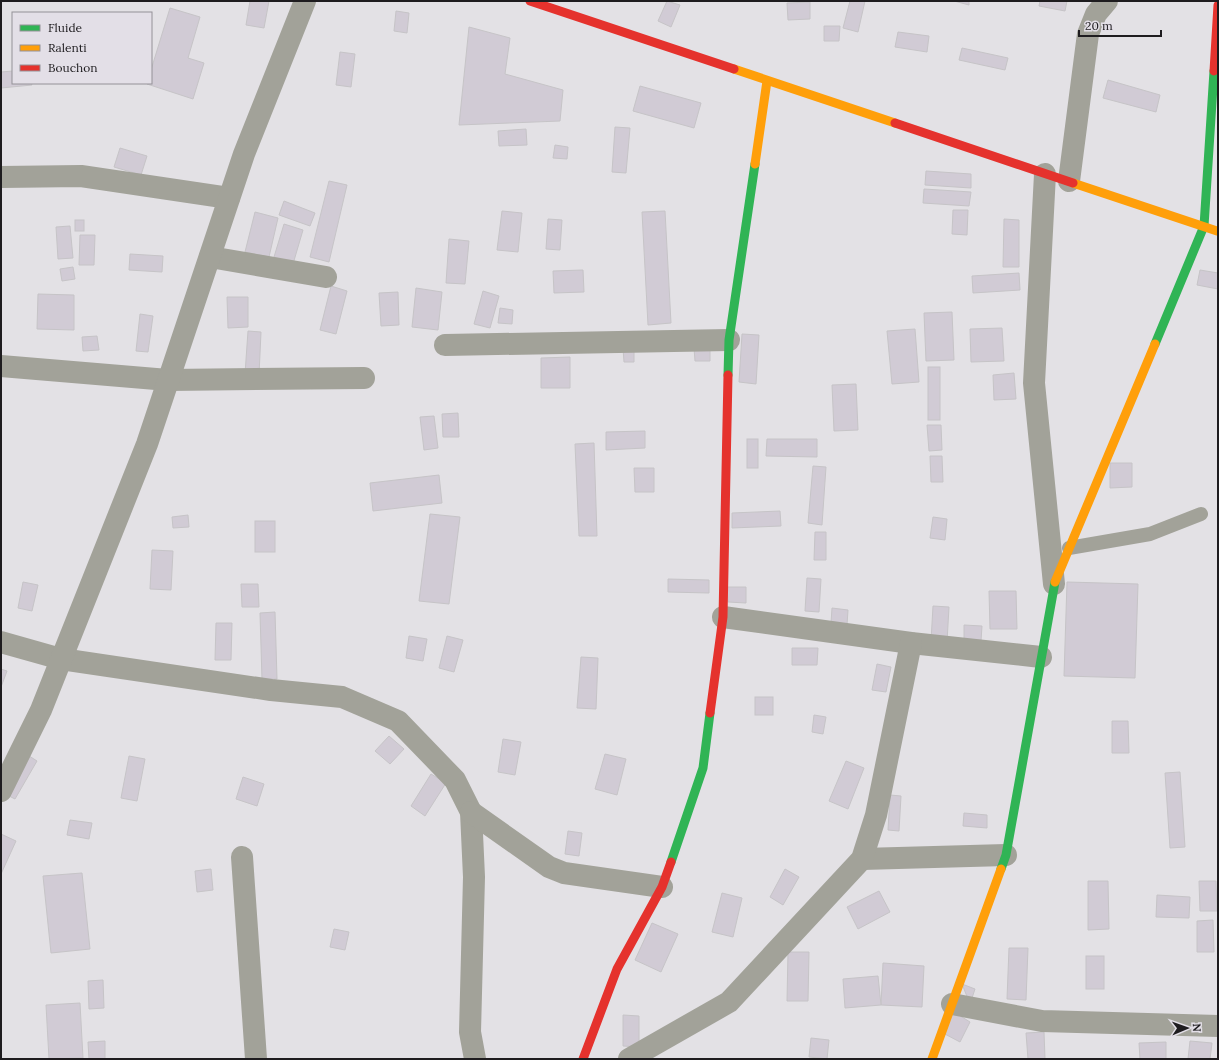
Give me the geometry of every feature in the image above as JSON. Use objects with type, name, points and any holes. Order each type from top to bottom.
[{"type":"street","points":[[1,791],[41,710],[147,444],[244,154],[305,1]]},
{"type":"street","points":[[530,1],[767,82],[1218,231]]},
{"type":"street","points":[[1068,181],[1088,34],[1096,14],[1107,1]]},
{"type":"street","points":[[932,1059],[1006,854],[1054,584],[1204,226],[1218,5]]},
{"type":"street","points":[[583,1059],[617,970],[662,887],[703,768],[723,617],[729,340],[767,82]]},
{"type":"street","points":[[1045,174],[1034,384],[1054,584]]},
{"type":"street","points":[[1,177],[81,176],[230,198]]},
{"type":"street","points":[[210,257],[326,277]]},
{"type":"street","points":[[445,345],[729,340]]},
{"type":"street","points":[[1,366],[168,380],[364,378]]},
{"type":"street","points":[[723,617],[911,643],[1041,657]]},
{"type":"street","points":[[1,642],[61,659],[271,690],[342,697],[398,721],[455,780],[471,812],[474,877],[470,1032],[475,1059]]},
{"type":"street","points":[[629,1059],[729,1002],[862,859],[876,815],[911,643]]},
{"type":"street","points":[[471,812],[549,867],[564,873],[662,887]]},
{"type":"street","points":[[862,859],[1006,854]]},
{"type":"street","points":[[242,856],[256,1059]]},
{"type":"street","points":[[952,1004],[1042,1022],[1218,1026]]},
{"type":"lane","points":[[1068,548],[1150,534],[1201,514]]},
{"type":"building","points":[[250,1],[269,1],[264,28],[246,25]]},
{"type":"building","points":[[667,1],[680,5],[671,27],[658,21]]},
{"type":"building","points":[[850,1],[865,1],[858,32],[843,28]]},
{"type":"building","points":[[954,1],[969,1],[969,5]]},
{"type":"building","points":[[1040,1],[1067,1],[1065,11],[1039,6]]},
{"type":"building","points":[[810,2],[810,19],[788,20],[787,3]]},
{"type":"building","points":[[170,8],[200,17],[188,58],[204,63],[193,99],[147,84],[152,84],[152,67]]},
{"type":"building","points":[[396,11],[409,13],[407,33],[394,31]]},
{"type":"building","points":[[824,26],[840,26],[839,41],[824,41]]},
{"type":"building","points":[[469,27],[510,38],[505,74],[563,90],[560,121],[459,125]]},
{"type":"building","points":[[898,32],[929,36],[927,52],[895,47]]},
{"type":"building","points":[[962,48],[1008,58],[1005,70],[959,60]]},
{"type":"building","points":[[340,52],[355,54],[351,87],[336,85]]},
{"type":"building","points":[[12,71],[12,84],[32,85],[1,88],[1,72]]},
{"type":"building","points":[[1108,80],[1160,95],[1156,112],[1103,98]]},
{"type":"building","points":[[640,86],[701,103],[694,128],[633,111]]},
{"type":"building","points":[[615,127],[630,128],[626,173],[612,172]]},
{"type":"building","points":[[526,129],[527,145],[499,146],[498,131]]},
{"type":"building","points":[[555,145],[568,147],[567,159],[553,158]]},
{"type":"building","points":[[120,148],[147,156],[141,175],[114,167]]},
{"type":"building","points":[[926,171],[971,174],[971,188],[925,185]]},
{"type":"building","points":[[329,181],[347,185],[329,262],[310,257]]},
{"type":"building","points":[[924,189],[971,192],[969,206],[923,203]]},
{"type":"building","points":[[284,201],[315,213],[310,226],[279,215]]},
{"type":"building","points":[[953,210],[968,210],[967,235],[952,234]]},
{"type":"building","points":[[502,211],[522,213],[518,252],[497,250]]},
{"type":"building","points":[[665,211],[671,323],[648,325],[642,212]]},
{"type":"building","points":[[255,212],[278,218],[269,257],[245,252]]},
{"type":"building","points":[[548,219],[562,220],[560,250],[546,249]]},
{"type":"building","points":[[1004,219],[1019,220],[1019,267],[1003,267]]},
{"type":"building","points":[[75,220],[84,220],[84,231],[75,231]]},
{"type":"building","points":[[284,224],[303,230],[293,264],[274,257]]},
{"type":"building","points":[[70,226],[73,258],[58,259],[56,227]]},
{"type":"building","points":[[80,235],[95,235],[94,265],[79,265]]},
{"type":"building","points":[[449,239],[469,241],[465,284],[446,283]]},
{"type":"building","points":[[130,254],[163,256],[162,272],[129,270]]},
{"type":"building","points":[[73,267],[75,279],[62,281],[60,269]]},
{"type":"building","points":[[583,270],[584,292],[554,293],[553,271]]},
{"type":"building","points":[[1200,270],[1218,273],[1218,289],[1197,285]]},
{"type":"building","points":[[1019,273],[1020,290],[973,293],[972,276]]},
{"type":"building","points":[[331,286],[347,291],[336,334],[320,330]]},
{"type":"building","points":[[416,288],[442,292],[438,330],[412,327]]},
{"type":"building","points":[[483,291],[499,296],[490,328],[474,324]]},
{"type":"building","points":[[398,292],[399,325],[381,326],[379,293]]},
{"type":"building","points":[[38,294],[74,295],[74,330],[37,329]]},
{"type":"building","points":[[227,297],[248,297],[248,327],[228,328]]},
{"type":"building","points":[[500,308],[513,310],[512,324],[498,323]]},
{"type":"building","points":[[952,312],[954,360],[926,361],[924,313]]},
{"type":"building","points":[[140,314],[153,316],[148,352],[136,351]]},
{"type":"building","points":[[1002,328],[1004,361],[971,362],[970,329]]},
{"type":"building","points":[[915,329],[919,382],[892,384],[887,331]]},
{"type":"building","points":[[248,331],[261,332],[259,375],[245,374]]},
{"type":"building","points":[[742,334],[759,335],[756,384],[739,382]]},
{"type":"building","points":[[97,336],[99,350],[83,351],[82,337]]},
{"type":"building","points":[[710,347],[710,361],[695,361],[694,348]]},
{"type":"building","points":[[623,348],[634,348],[634,362],[624,362]]},
{"type":"building","points":[[570,357],[570,388],[541,388],[541,358]]},
{"type":"building","points":[[928,367],[940,367],[940,420],[928,420]]},
{"type":"building","points":[[1014,373],[1016,399],[994,400],[993,375]]},
{"type":"building","points":[[856,384],[858,430],[834,431],[832,385]]},
{"type":"building","points":[[458,413],[459,437],[443,437],[442,414]]},
{"type":"building","points":[[434,416],[438,448],[424,450],[420,417]]},
{"type":"building","points":[[927,425],[941,425],[942,450],[929,451]]},
{"type":"building","points":[[645,431],[645,448],[606,450],[606,432]]},
{"type":"building","points":[[747,439],[758,439],[758,468],[747,468]]},
{"type":"building","points":[[767,439],[817,439],[817,457],[766,456]]},
{"type":"building","points":[[594,443],[597,536],[579,536],[575,444]]},
{"type":"building","points":[[930,456],[942,456],[943,482],[931,482]]},
{"type":"building","points":[[1110,463],[1132,463],[1132,487],[1110,488]]},
{"type":"building","points":[[813,466],[826,467],[822,525],[808,523]]},
{"type":"building","points":[[634,468],[654,468],[654,492],[635,492]]},
{"type":"building","points":[[439,475],[442,503],[373,511],[370,483]]},
{"type":"building","points":[[780,511],[781,526],[732,528],[732,513]]},
{"type":"building","points":[[430,514],[460,517],[449,604],[419,601]]},
{"type":"building","points":[[188,515],[189,527],[173,528],[172,517]]},
{"type":"building","points":[[933,517],[947,519],[945,540],[930,538]]},
{"type":"building","points":[[255,521],[275,521],[275,552],[255,552]]},
{"type":"building","points":[[815,532],[826,532],[826,560],[814,560]]},
{"type":"building","points":[[152,550],[173,551],[171,590],[150,589]]},
{"type":"building","points":[[807,578],[821,579],[819,612],[805,611]]},
{"type":"building","points":[[668,579],[709,580],[709,593],[668,592]]},
{"type":"building","points":[[23,582],[38,585],[32,611],[18,608]]},
{"type":"building","points":[[1067,582],[1138,584],[1135,678],[1064,676]]},
{"type":"building","points":[[241,584],[258,584],[259,607],[242,607]]},
{"type":"building","points":[[727,587],[746,587],[746,603],[728,602]]},
{"type":"building","points":[[989,591],[1016,591],[1017,629],[990,629]]},
{"type":"building","points":[[933,606],[949,607],[947,642],[931,641]]},
{"type":"building","points":[[832,608],[848,610],[847,625],[831,623]]},
{"type":"building","points":[[275,612],[277,679],[262,680],[260,613]]},
{"type":"building","points":[[216,623],[232,623],[231,660],[215,660]]},
{"type":"building","points":[[964,625],[982,626],[981,641],[964,640]]},
{"type":"building","points":[[409,636],[427,639],[423,661],[406,658]]},
{"type":"building","points":[[447,636],[463,640],[454,672],[439,668]]},
{"type":"building","points":[[792,648],[818,648],[817,665],[792,665]]},
{"type":"building","points":[[581,657],[598,658],[596,709],[577,708]]},
{"type":"building","points":[[877,664],[891,667],[886,692],[872,690]]},
{"type":"building","points":[[1,669],[7,671],[1,687]]},
{"type":"building","points":[[755,697],[773,697],[773,715],[755,715]]},
{"type":"building","points":[[814,715],[826,717],[823,734],[812,732]]},
{"type":"building","points":[[1112,721],[1128,721],[1129,753],[1112,753]]},
{"type":"building","points":[[389,736],[404,749],[390,764],[375,751]]},
{"type":"building","points":[[503,739],[521,742],[515,775],[498,772]]},
{"type":"building","points":[[26,754],[37,761],[15,799],[3,793]]},
{"type":"building","points":[[605,754],[626,759],[617,795],[595,789]]},
{"type":"building","points":[[129,756],[145,759],[137,801],[121,798]]},
{"type":"building","points":[[846,761],[864,768],[848,809],[829,801]]},
{"type":"building","points":[[1180,772],[1185,847],[1170,848],[1165,773]]},
{"type":"building","points":[[431,774],[446,783],[425,816],[411,806]]},
{"type":"building","points":[[243,777],[264,784],[257,806],[236,799]]},
{"type":"building","points":[[890,795],[901,796],[899,831],[888,830]]},
{"type":"building","points":[[964,813],[987,815],[987,828],[963,826]]},
{"type":"building","points":[[70,820],[92,823],[89,839],[67,835]]},
{"type":"building","points":[[568,831],[582,833],[579,856],[565,854]]},
{"type":"building","points":[[1,834],[16,841],[1,874]]},
{"type":"building","points":[[211,869],[213,890],[197,892],[195,871]]},
{"type":"building","points":[[785,869],[799,877],[783,905],[770,897]]},
{"type":"building","points":[[82,873],[90,949],[51,953],[43,876]]},
{"type":"building","points":[[1088,881],[1108,881],[1109,929],[1088,930]]},
{"type":"building","points":[[1199,881],[1216,881],[1217,911],[1200,911]]},
{"type":"building","points":[[879,891],[890,912],[858,929],[847,907]]},
{"type":"building","points":[[722,893],[742,898],[733,937],[712,932]]},
{"type":"building","points":[[1157,895],[1190,897],[1189,918],[1156,917]]},
{"type":"building","points":[[1213,920],[1214,952],[1197,952],[1197,921]]},
{"type":"building","points":[[652,923],[678,934],[661,972],[635,960]]},
{"type":"building","points":[[334,929],[349,932],[345,950],[330,947]]},
{"type":"building","points":[[1009,948],[1028,948],[1026,1000],[1007,999]]},
{"type":"building","points":[[788,952],[809,952],[808,1001],[787,1001]]},
{"type":"building","points":[[1086,956],[1104,956],[1104,989],[1086,989]]},
{"type":"building","points":[[883,963],[924,966],[922,1007],[881,1005]]},
{"type":"building","points":[[878,976],[881,1005],[845,1008],[843,979]]},
{"type":"building","points":[[103,980],[104,1008],[89,1009],[88,981]]},
{"type":"building","points":[[962,984],[975,989],[970,1004]]},
{"type":"building","points":[[80,1003],[83,1058],[49,1059],[46,1005]]},
{"type":"building","points":[[954,1012],[970,1022],[960,1042],[943,1033]]},
{"type":"building","points":[[623,1015],[639,1016],[639,1047],[623,1046]]},
{"type":"building","points":[[1044,1032],[1045,1059],[1028,1059],[1026,1033]]},
{"type":"building","points":[[811,1038],[829,1040],[827,1059],[809,1057]]},
{"type":"building","points":[[105,1041],[105,1059],[89,1059],[88,1042]]},
{"type":"building","points":[[1190,1041],[1212,1043],[1210,1059],[1188,1059]]},
{"type":"building","points":[[1166,1042],[1166,1059],[1140,1059],[1139,1043]]},
{"type":"traffic: fast","points":[[1155,344],[1204,226],[1214,71]]},
{"type":"traffic: fast","points":[[728,375],[729,340],[755,164]]},
{"type":"traffic: fast","points":[[1001,869],[1006,855],[1055,582]]},
{"type":"traffic: fast","points":[[671,862],[703,768],[710,713]]},
{"type":"traffic: slow","points":[[734,69],[895,123]]},
{"type":"traffic: slow","points":[[755,164],[767,81]]},
{"type":"traffic: slow","points":[[1073,183],[1217,231]]},
{"type":"traffic: slow","points":[[1055,582],[1155,344]]},
{"type":"traffic: slow","points":[[932,1059],[1001,869]]},
{"type":"traffic: jam","points":[[530,1],[734,69]]},
{"type":"traffic: jam","points":[[1214,71],[1218,5]]},
{"type":"traffic: jam","points":[[895,123],[1073,183]]},
{"type":"traffic: jam","points":[[710,713],[723,617],[728,375]]},
{"type":"traffic: jam","points":[[583,1059],[617,969],[662,887],[671,862]]}]
